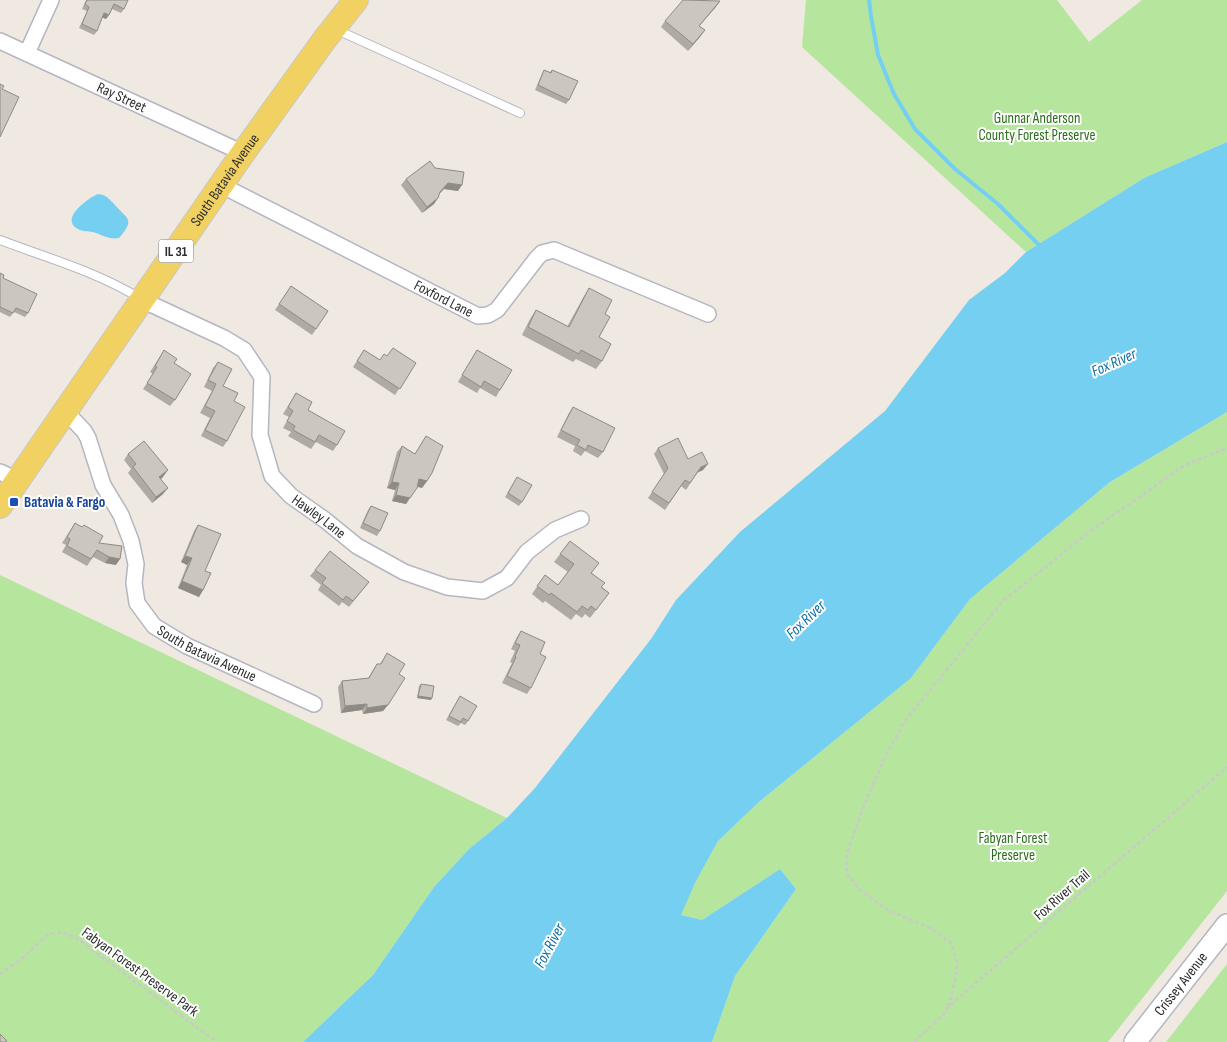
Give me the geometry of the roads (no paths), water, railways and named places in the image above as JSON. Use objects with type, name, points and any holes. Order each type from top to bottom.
[{"type":"main road","name":"South Batavia Avenue","points":[[0,506],[9,476],[65,411],[243,153],[333,28],[356,0]]},
{"type":"main road","name":"Crissey Avenue","points":[[1135,1042],[1227,926]]},
{"type":"street","points":[[27,53],[51,0]]},
{"type":"street","name":"Ray Street","points":[[0,41],[243,153]]},
{"type":"street","name":"Foxford Lane","points":[[221,185],[478,316],[488,316],[497,310],[537,258],[542,253],[554,250],[708,314]]},
{"type":"street","name":"Hawley Lane","points":[[142,300],[224,338],[244,350],[262,376],[260,435],[272,476],[291,496],[357,546],[404,572],[447,587],[484,591],[507,578],[527,552],[555,530],[580,519]]},
{"type":"street","name":"South Batavia Avenue","points":[[65,411],[88,438],[103,485],[121,516],[131,541],[136,564],[134,583],[137,603],[154,626],[187,646],[314,704]]},
{"type":"lane","points":[[333,28],[520,114]]},
{"type":"lane","points":[[0,240],[122,287],[142,300]]},
{"type":"water","name":"Fox River","points":[[1227,142],[1227,412],[1110,482],[970,599],[911,678],[759,802],[718,841],[695,883],[681,915],[702,920],[780,869],[796,889],[735,976],[712,1042],[303,1042],[373,975],[434,887],[469,849],[507,818],[535,788],[651,639],[676,600],[740,532],[885,411],[969,300],[1005,273],[1026,252],[1144,178]]},
{"type":"water","points":[[98,194],[108,198],[128,220],[127,227],[119,238],[109,238],[93,232],[82,231],[73,225],[73,215],[77,209]]},
{"type":"waterway","points":[[869,0],[878,55],[894,94],[915,129],[955,169],[998,204],[1042,248]]},
{"type":"place","name":"Batavia & Fargo","points":[[14,502]]},
{"type":"park label","name":"Gunnar Anderson County Forest Preserve","points":[[1037,126]]},
{"type":"park label","name":"Fabyan Forest Preserve","points":[[1013,846]]}]
